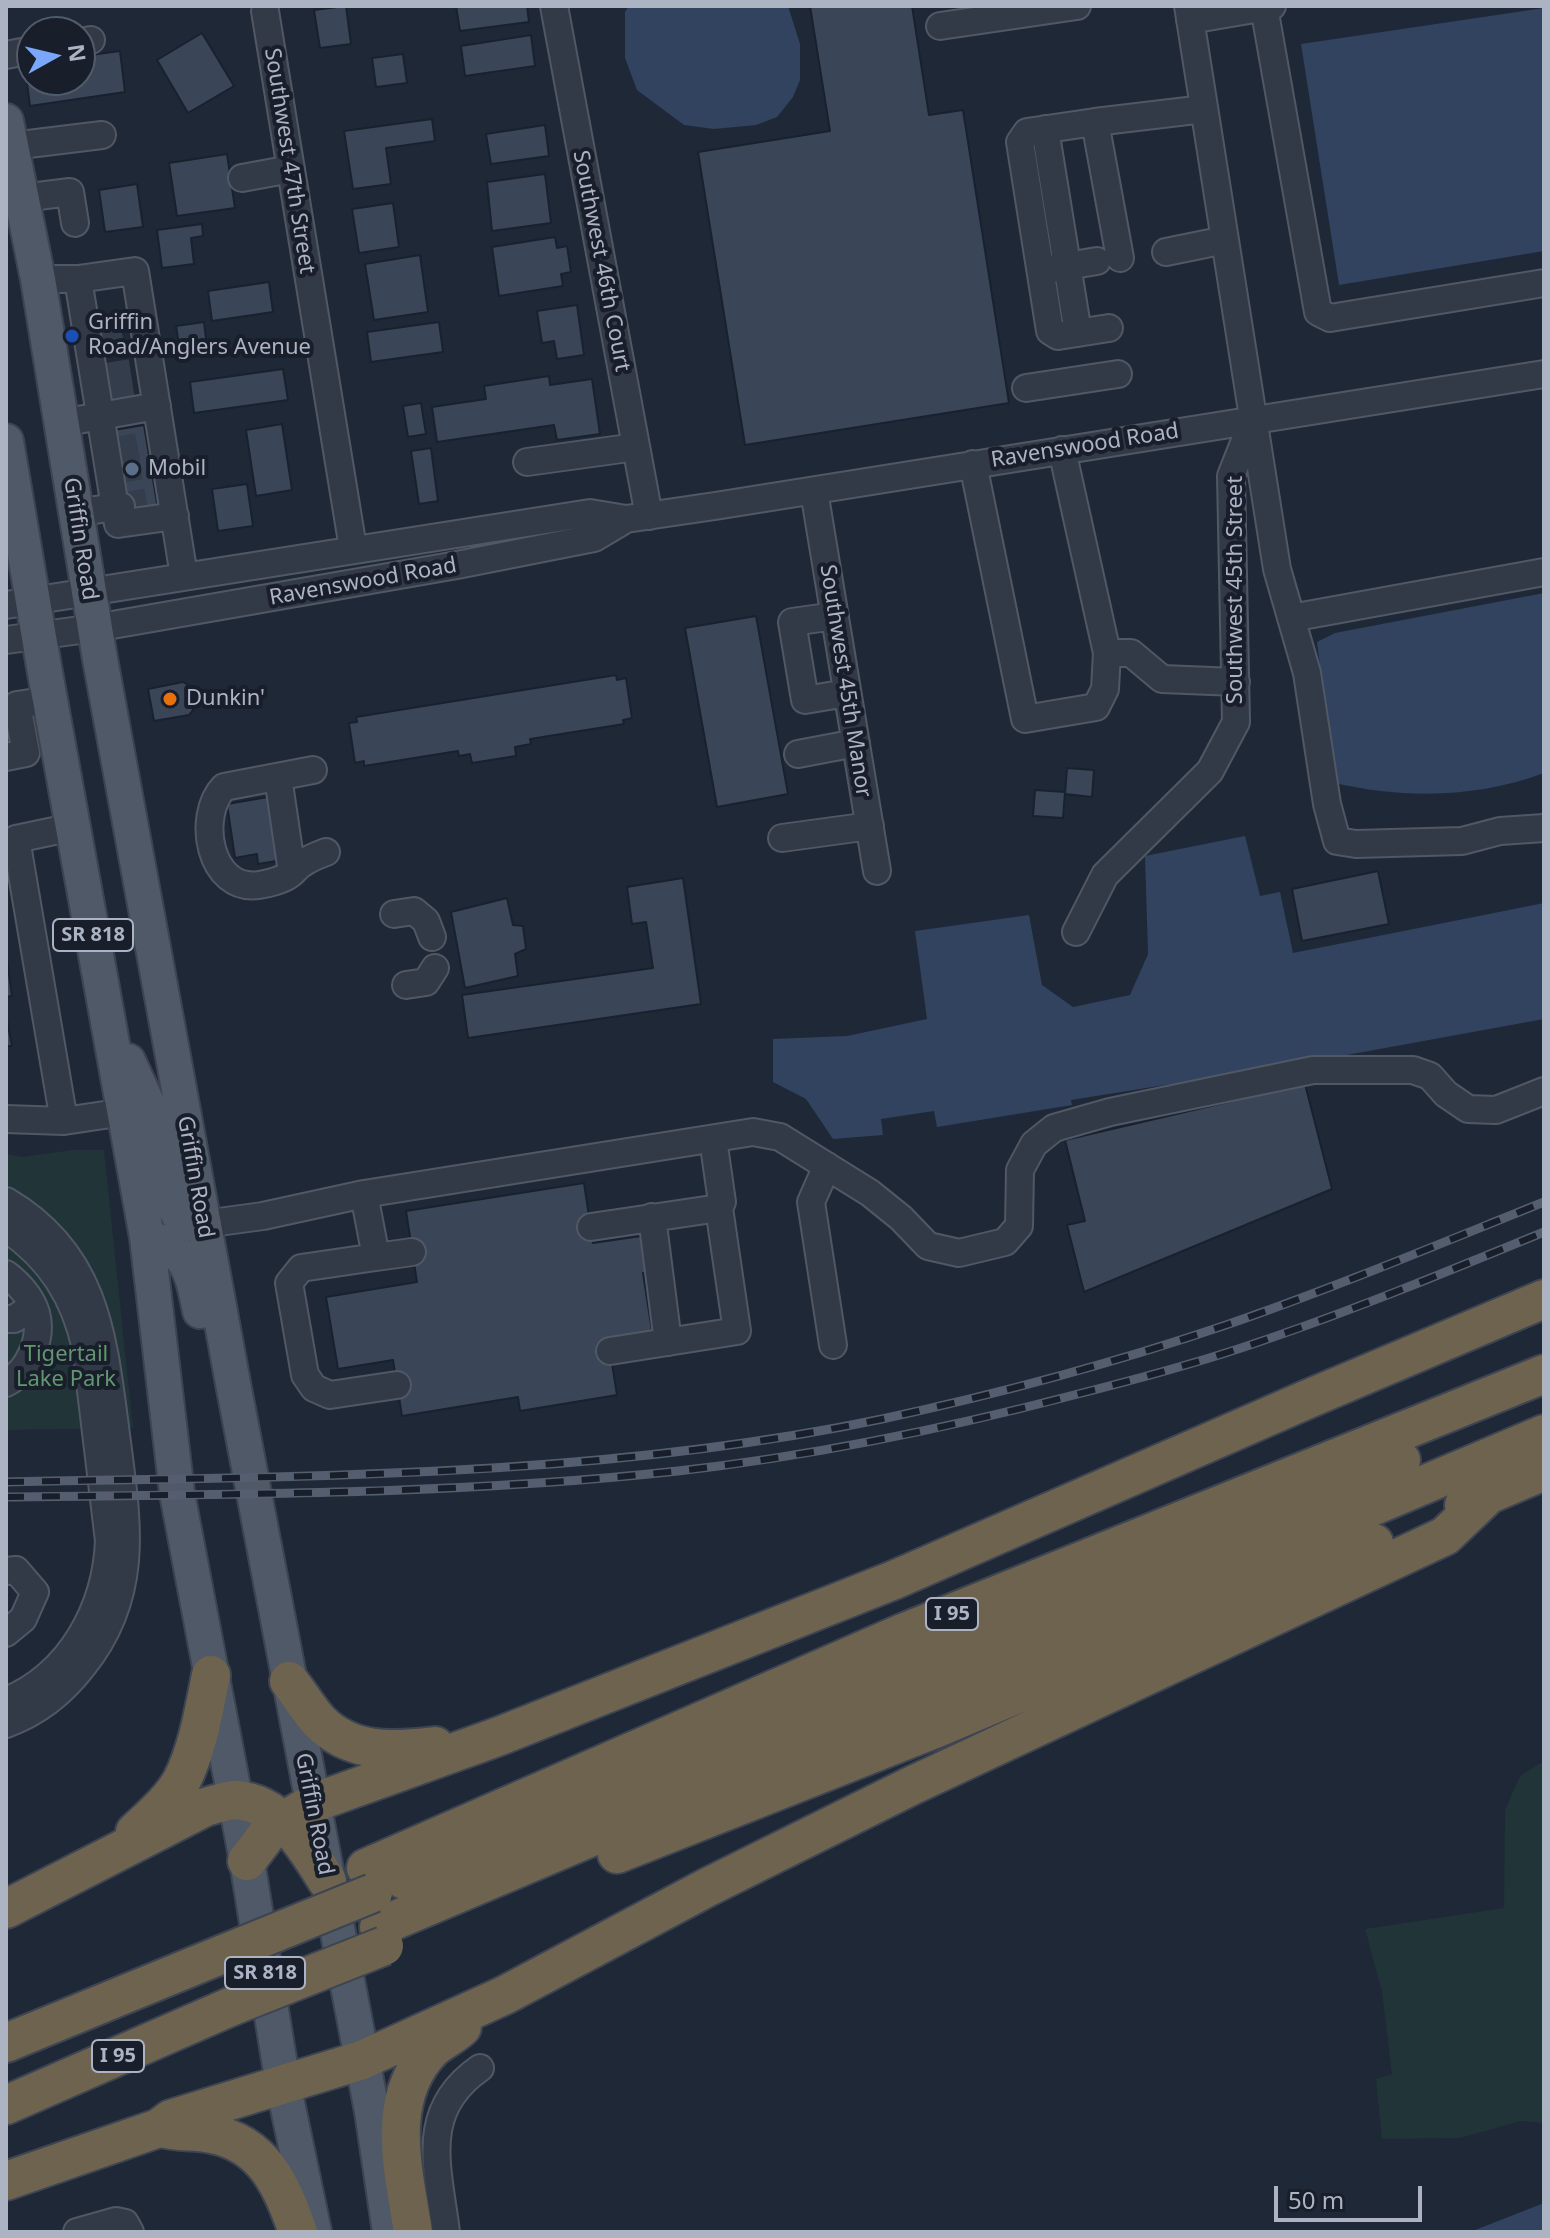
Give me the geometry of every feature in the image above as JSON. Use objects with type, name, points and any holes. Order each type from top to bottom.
[{"type":"highway","points":[[247,1861],[263,1837],[298,1811],[497,1737],[894,1580],[1544,1299]]},
{"type":"highway","name":"I 95","points":[[6,2016],[224,1970],[375,1908],[905,1632],[1544,1374]]},
{"type":"highway","points":[[375,1908],[1544,1400]]},
{"type":"highway","points":[[375,1908],[1544,1434]]},
{"type":"highway","name":"I 95","points":[[6,2105],[224,1970],[375,1908],[942,1726],[1544,1471]]},
{"type":"highway","points":[[6,2181],[159,2128],[171,2119],[362,2060],[477,2008],[708,1887],[913,1785],[1445,1536],[1488,1495]]},
{"type":"highway","points":[[113,1853],[165,1804],[181,1781],[201,1724],[211,1675]]},
{"type":"highway","points":[[289,1681],[318,1720],[343,1739],[372,1749],[402,1750],[497,1737]]},
{"type":"highway","points":[[6,1909],[205,1807],[233,1800],[298,1811]]},
{"type":"highway","points":[[298,1811],[302,1842],[327,1881]]},
{"type":"highway","points":[[6,2043],[224,1970]]},
{"type":"highway","points":[[6,2081],[224,1970]]},
{"type":"highway","points":[[413,2232],[400,2137],[402,2105],[413,2075],[433,2049],[459,2030],[477,2008]]},
{"type":"highway","points":[[159,2128],[224,2137],[259,2158],[282,2187],[298,2232]]},
{"type":"main road","name":"Griffin Road","points":[[9,134],[38,279],[95,628],[289,1681],[298,1811]]},
{"type":"main road","name":"SR 818","points":[[6,441],[21,620],[24,702],[61,760],[147,1237],[175,1480],[233,1800],[247,1861],[283,2084],[314,2232]]},
{"type":"main road","points":[[107,1017],[154,1118],[171,1200],[179,1216],[188,1223],[204,1224]]},
{"type":"main road","points":[[147,1237],[169,1243],[184,1258],[196,1290],[211,1364],[235,1394]]},
{"type":"main road","name":"Griffin Road","points":[[327,1881],[362,2060],[390,2232]]},
{"type":"street","name":"Southwest 46th Court","points":[[554,6],[636,447],[638,517]]},
{"type":"street","points":[[940,26],[1077,6]]},
{"type":"street","points":[[1189,13],[1268,7],[1318,312],[1330,318],[1544,283]]},
{"type":"street","name":"Southwest 47th Street","points":[[265,11],[353,548]]},
{"type":"street","name":"Southwest 45th Street","points":[[1076,932],[1105,875],[1210,771],[1236,722],[1231,476],[1253,419],[1189,13]]},
{"type":"street","points":[[1109,328],[1058,336],[1050,331],[1053,268],[1020,142],[1027,132],[1204,109]]},
{"type":"street","points":[[1053,268],[1108,259],[1095,122]]},
{"type":"street","points":[[9,134],[102,135]]},
{"type":"street","points":[[242,178],[291,169]]},
{"type":"street","points":[[22,198],[70,192],[75,223]]},
{"type":"street","points":[[1166,252],[1225,240]]},
{"type":"street","points":[[38,279],[78,279],[135,271],[113,334],[123,389],[110,462],[118,524],[168,505]]},
{"type":"street","points":[[78,279],[113,334],[123,389],[157,453],[184,576]]},
{"type":"street","points":[[1026,388],[1118,374]]},
{"type":"street","name":"Ravenswood Road","points":[[21,620],[89,592],[353,548],[590,513],[638,517],[1544,374]]},
{"type":"street","points":[[61,423],[123,389]]},
{"type":"street","points":[[1253,419],[1277,569],[1307,673],[1327,804],[1337,841],[1356,844],[1462,841],[1500,831],[1544,828]]},
{"type":"street","points":[[527,462],[636,447]]},
{"type":"street","points":[[973,464],[1025,719],[1096,707],[1105,689],[1107,653],[1062,450]]},
{"type":"street","points":[[69,469],[110,462]]},
{"type":"street","name":"Southwest 45th Manor","points":[[814,491],[877,871]]},
{"type":"street","points":[[75,513],[118,506]]},
{"type":"street","name":"Ravenswood Road","points":[[21,620],[95,628],[348,585],[594,538],[638,517]]},
{"type":"street","points":[[1291,618],[1544,572]]},
{"type":"street","points":[[835,616],[792,622],[805,700],[847,693]]},
{"type":"street","points":[[1107,653],[1131,653],[1162,679],[1236,682]]},
{"type":"street","points":[[24,702],[16,755],[38,763],[61,760]]},
{"type":"street","points":[[798,754],[856,743]]},
{"type":"street","points":[[313,770],[224,787],[215,796],[209,828],[214,854],[225,876],[237,883],[258,885],[288,876],[300,864],[326,852]]},
{"type":"street","points":[[278,777],[292,872]]},
{"type":"street","points":[[782,838],[870,826]]},
{"type":"street","points":[[64,1121],[16,839],[73,827]]},
{"type":"street","points":[[394,914],[414,911],[426,921],[432,937]]},
{"type":"street","points":[[406,985],[426,982],[435,968]]},
{"type":"street","points":[[204,1224],[263,1216],[364,1194],[753,1132],[780,1137],[870,1193],[901,1218],[928,1246],[959,1253],[1005,1242],[1019,1226],[1020,1170],[1034,1144],[1054,1128],[1110,1112],[1313,1070],[1413,1070],[1430,1076],[1446,1094],[1468,1109],[1496,1110],[1544,1091]]},
{"type":"street","points":[[6,1119],[64,1121],[124,1112]]},
{"type":"street","points":[[610,1351],[737,1331],[719,1208],[722,1202],[713,1139]]},
{"type":"street","points":[[827,1166],[811,1202],[833,1345]]},
{"type":"street","points":[[364,1194],[376,1257]]},
{"type":"street","points":[[6,1201],[32,1218],[62,1247],[91,1299],[104,1346],[127,1532],[119,1599],[105,1637],[75,1677],[58,1693],[39,1709],[6,1724]]},
{"type":"street","points":[[591,1227],[719,1208]]},
{"type":"street","points":[[652,1217],[668,1342]]},
{"type":"street","points":[[6,1228],[40,1255],[57,1276],[81,1323],[109,1541],[103,1590],[82,1636],[48,1674],[6,1701]]},
{"type":"street","points":[[397,1385],[330,1395],[314,1388],[305,1375],[289,1283],[301,1268],[412,1252]]},
{"type":"street","points":[[6,1274],[25,1292],[37,1314],[37,1337],[18,1359],[22,1372],[6,1383]]},
{"type":"street","points":[[6,1319],[14,1319],[33,1306]]},
{"type":"street","points":[[6,1571],[16,1570],[35,1592],[23,1619],[6,1633]]},
{"type":"street","points":[[446,2232],[437,2158],[439,2119],[454,2089],[480,2068]]},
{"type":"street","points":[[77,2232],[116,2221],[125,2223],[130,2232]]},
{"type":"green space","name":"Tigertail Lake Park","points":[[73,1150],[104,1150],[133,1428],[6,1430],[6,1154],[22,1157]]},
{"type":"green space","points":[[1544,1761],[1544,2123],[1521,2121],[1460,2138],[1382,2139],[1376,2079],[1392,2074],[1382,1992],[1365,1929],[1504,1908],[1505,1810],[1520,1776]]},
{"type":"water","points":[[629,6],[788,6],[800,44],[800,80],[793,97],[777,117],[756,125],[714,129],[684,125],[637,90],[625,58],[625,12]]},
{"type":"water","points":[[1544,8],[1544,251],[1339,285],[1301,44]]},
{"type":"water","points":[[1544,593],[1544,773],[1493,787],[1440,793],[1387,792],[1335,783],[1317,642],[1335,633]]},
{"type":"water","points":[[1245,836],[1260,896],[1280,892],[1293,953],[1544,903],[1544,1019],[1303,1063],[1071,1100],[1072,1105],[937,1127],[934,1111],[881,1119],[883,1135],[833,1139],[806,1099],[773,1082],[773,1039],[847,1036],[927,1019],[915,931],[1029,915],[1042,985],[1073,1007],[1130,995],[1148,954],[1145,856]]},
{"type":"water","points":[[1544,2203],[1544,2232],[1470,2232]]},
{"type":"building","points":[[346,6],[351,44],[320,48],[314,10]]},
{"type":"building","points":[[456,6],[527,6],[529,22],[460,31]]},
{"type":"building","points":[[810,6],[912,6],[929,115],[963,110],[1009,403],[745,445],[698,152],[830,131]]},
{"type":"building","points":[[202,33],[234,86],[188,113],[157,60]]},
{"type":"building","points":[[531,35],[535,66],[465,76],[461,46]]},
{"type":"building","points":[[120,51],[125,92],[30,106],[29,96],[96,96],[96,54]]},
{"type":"building","points":[[403,54],[407,83],[376,87],[372,58]]},
{"type":"building","points":[[432,119],[435,141],[386,148],[391,184],[353,189],[344,131]]},
{"type":"building","points":[[545,125],[549,156],[491,164],[486,134]]},
{"type":"building","points":[[227,154],[235,208],[177,216],[169,163]]},
{"type":"building","points":[[545,174],[551,223],[492,231],[487,182]]},
{"type":"building","points":[[137,184],[143,227],[105,232],[99,190]]},
{"type":"building","points":[[393,203],[399,247],[359,253],[352,209]]},
{"type":"building","points":[[202,224],[203,236],[191,238],[194,264],[162,268],[157,230]]},
{"type":"building","points":[[555,237],[557,248],[567,246],[571,272],[561,274],[563,286],[499,296],[492,247]]},
{"type":"building","points":[[420,255],[428,312],[374,320],[365,264]]},
{"type":"building","points":[[269,282],[273,312],[212,321],[208,291]]},
{"type":"building","points":[[577,305],[584,355],[557,359],[554,341],[542,343],[537,311]]},
{"type":"building","points":[[204,322],[207,348],[180,351],[176,326]]},
{"type":"building","points":[[439,322],[443,352],[371,362],[367,332]]},
{"type":"building","points":[[283,369],[288,400],[194,413],[190,382]]},
{"type":"building","points":[[549,376],[550,385],[592,379],[600,434],[557,440],[554,425],[437,442],[432,407],[486,399],[484,386]]},
{"type":"building","points":[[421,403],[426,434],[408,437],[403,406]]},
{"type":"building","points":[[282,424],[292,490],[256,496],[246,430]]},
{"type":"building","points":[[144,425],[159,515],[123,520],[108,431]]},
{"type":"building","points":[[431,448],[438,501],[419,504],[411,451]]},
{"type":"building","points":[[247,484],[253,526],[218,531],[212,489]]},
{"type":"building","points":[[756,616],[788,794],[717,807],[685,628]]},
{"type":"building","points":[[616,675],[617,680],[626,678],[632,718],[623,720],[624,724],[530,739],[531,744],[515,747],[516,756],[472,763],[470,754],[459,756],[458,751],[364,766],[364,761],[355,763],[349,723],[357,722],[356,717]]},
{"type":"building","name":"Dunkin'","points":[[183,682],[188,685],[193,710],[189,715],[154,721],[148,689]]},
{"type":"building","points":[[1067,768],[1094,770],[1092,797],[1065,794]]},
{"type":"building","points":[[1035,790],[1065,792],[1063,818],[1033,816]]},
{"type":"building","points":[[268,797],[283,860],[258,864],[257,854],[235,858],[227,804]]},
{"type":"building","points":[[1378,871],[1389,924],[1302,941],[1292,889]]},
{"type":"building","points":[[683,878],[701,1004],[468,1038],[462,995],[653,968],[646,922],[632,924],[627,887]]},
{"type":"building","points":[[507,898],[513,925],[523,926],[526,949],[515,954],[518,976],[465,988],[451,912]]},
{"type":"building","points":[[6,953],[12,996],[6,997]]},
{"type":"building","points":[[6,1015],[12,1046],[6,1046]]},
{"type":"building","points":[[1305,1084],[1332,1189],[1084,1292],[1067,1225],[1085,1221],[1065,1140]]},
{"type":"building","points":[[584,1183],[593,1243],[641,1236],[647,1273],[643,1273],[652,1331],[608,1338],[617,1395],[520,1411],[518,1397],[402,1416],[393,1360],[338,1369],[326,1297],[417,1282],[406,1211]]},
{"type":"tunnel","points":[[101,335],[122,332]]},
{"type":"tunnel","points":[[105,376],[131,372]]},
{"type":"tunnel","points":[[108,395],[134,391]]},
{"type":"tunnel","points":[[112,451],[147,444]]},
{"type":"tunnel","points":[[115,471],[151,465]]},
{"type":"tunnel","points":[[121,506],[156,500]]},
{"type":"railway","points":[[6,1482],[446,1471],[555,1464],[773,1439],[969,1399],[1184,1339],[1306,1296],[1544,1202]]},
{"type":"railway","points":[[6,1497],[258,1494],[511,1485],[678,1471],[827,1449],[976,1419],[1200,1361],[1356,1307],[1544,1232]]},
{"type":"place","name":"Griffin Road/Anglers Avenue","points":[[72,336]]},
{"type":"place","name":"Mobil","points":[[132,469]]},
{"type":"place","name":"Dunkin'","points":[[170,699]]}]
